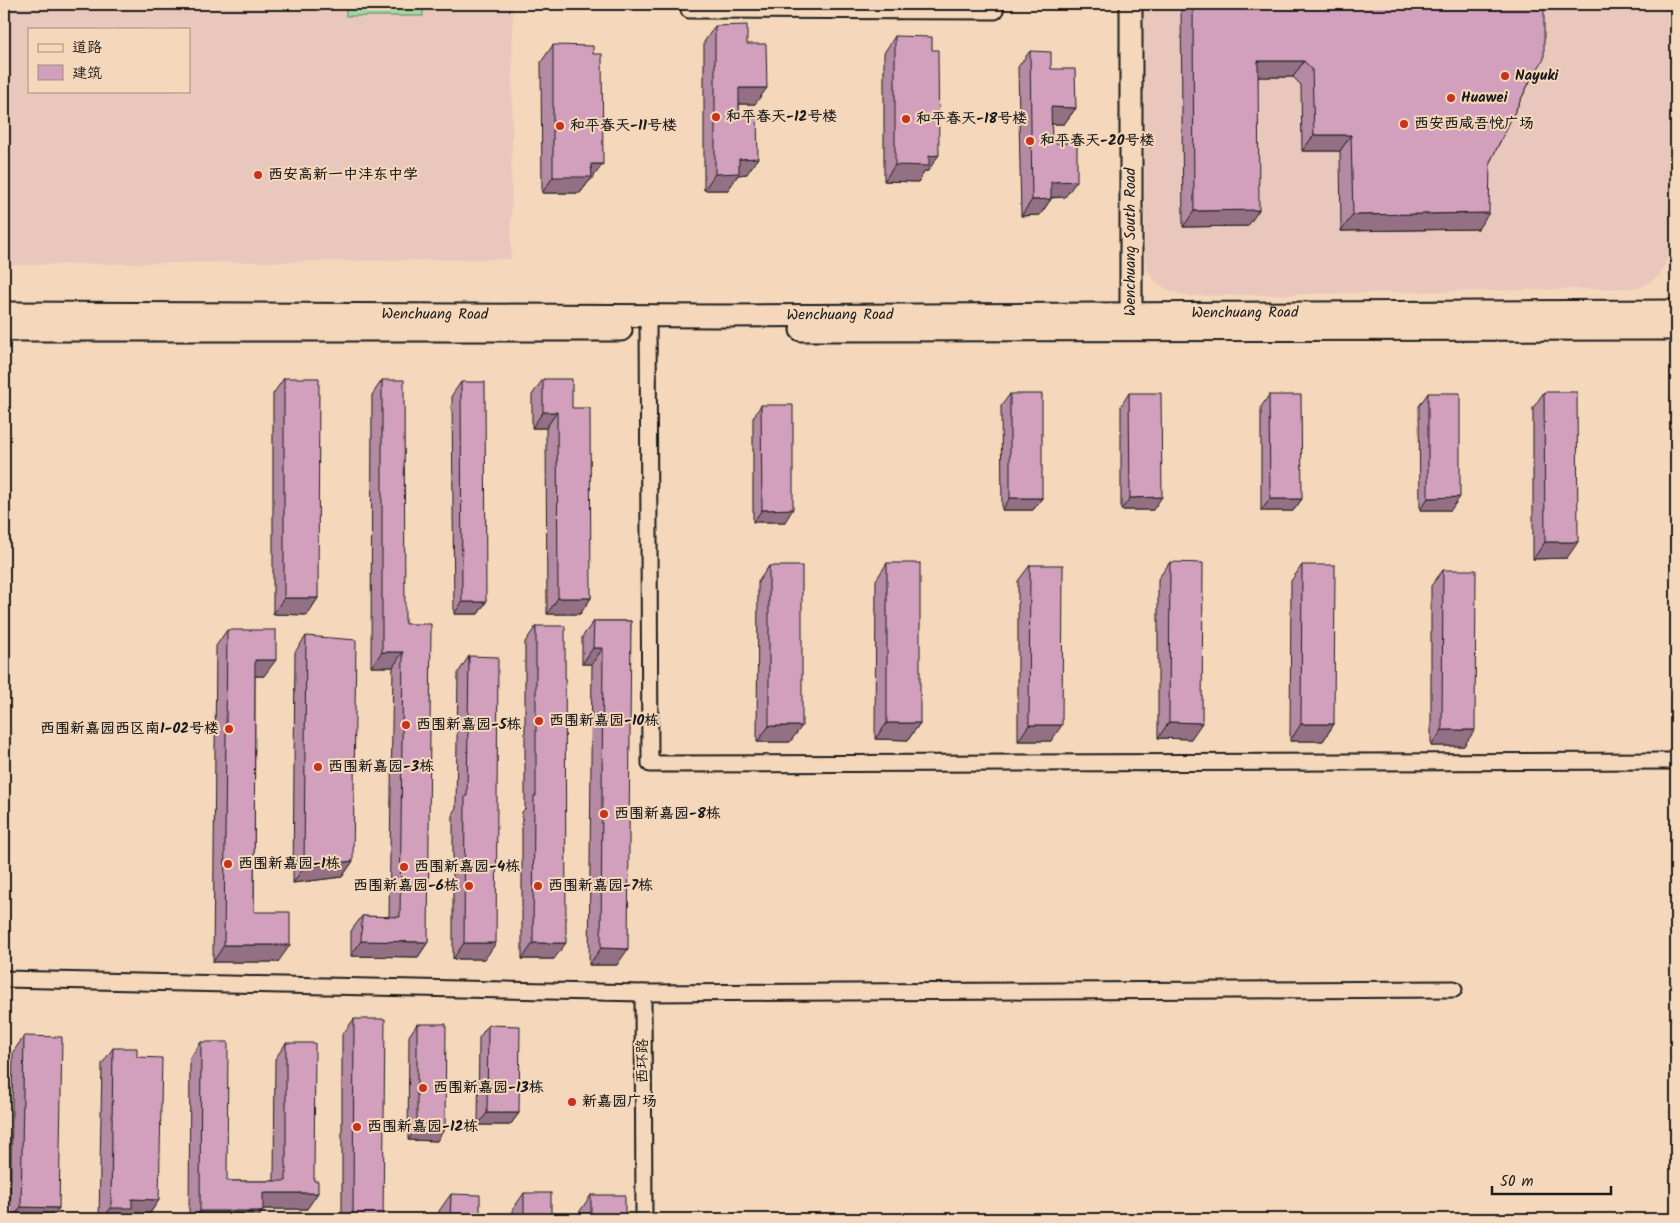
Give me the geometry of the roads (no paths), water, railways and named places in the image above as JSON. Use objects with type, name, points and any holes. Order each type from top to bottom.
[{"type":"street","points":[[689,4],[689,10],[995,11],[995,4]]},
{"type":"street","name":"Wenchuang South Road","points":[[1131,4],[1131,321]]},
{"type":"street","name":"Wenchuang Road","points":[[4,330],[648,323],[1131,321],[1676,311]]},
{"type":"street","name":"Wenchuang Road","points":[[4,313],[648,323]]},
{"type":"street","name":"Wenchuang Road","points":[[1131,321],[1676,329]]},
{"type":"street","points":[[648,323],[650,764],[1676,761]]},
{"type":"street","points":[[4,979],[643,993],[1454,989]]},
{"type":"street","name":"西环路","points":[[643,993],[644,1219]]},
{"type":"place","name":"Nayuki","points":[[1505,76]]},
{"type":"place","name":"Huawei","points":[[1451,98]]},
{"type":"place","name":"和平春天-12号楼","points":[[716,117]]},
{"type":"place","name":"和平春天-18号楼","points":[[906,119]]},
{"type":"place","name":"西安西咸吾悦广场","points":[[1404,124]]},
{"type":"place","name":"和平春天-11号楼","points":[[560,126]]},
{"type":"place","name":"和平春天-20号楼","points":[[1030,141]]},
{"type":"place","name":"西安高新一中沣东中学","points":[[258,175]]},
{"type":"place","name":"西围新嘉园-10栋","points":[[539,721]]},
{"type":"place","name":"西围新嘉园-5栋","points":[[406,725]]},
{"type":"place","name":"西围新嘉园西区南1-02号楼","points":[[229,729]]},
{"type":"place","name":"西围新嘉园-3栋","points":[[318,767]]},
{"type":"place","name":"西围新嘉园-8栋","points":[[604,814]]},
{"type":"place","name":"西围新嘉园-1栋","points":[[228,864]]},
{"type":"place","name":"西围新嘉园-4栋","points":[[404,867]]},
{"type":"place","name":"西围新嘉园-6栋","points":[[469,886]]},
{"type":"place","name":"西围新嘉园-7栋","points":[[538,886]]},
{"type":"place","name":"西围新嘉园-13栋","points":[[423,1088]]},
{"type":"place","name":"新嘉园广场","points":[[572,1102]]},
{"type":"place","name":"西围新嘉园-12栋","points":[[357,1127]]}]
